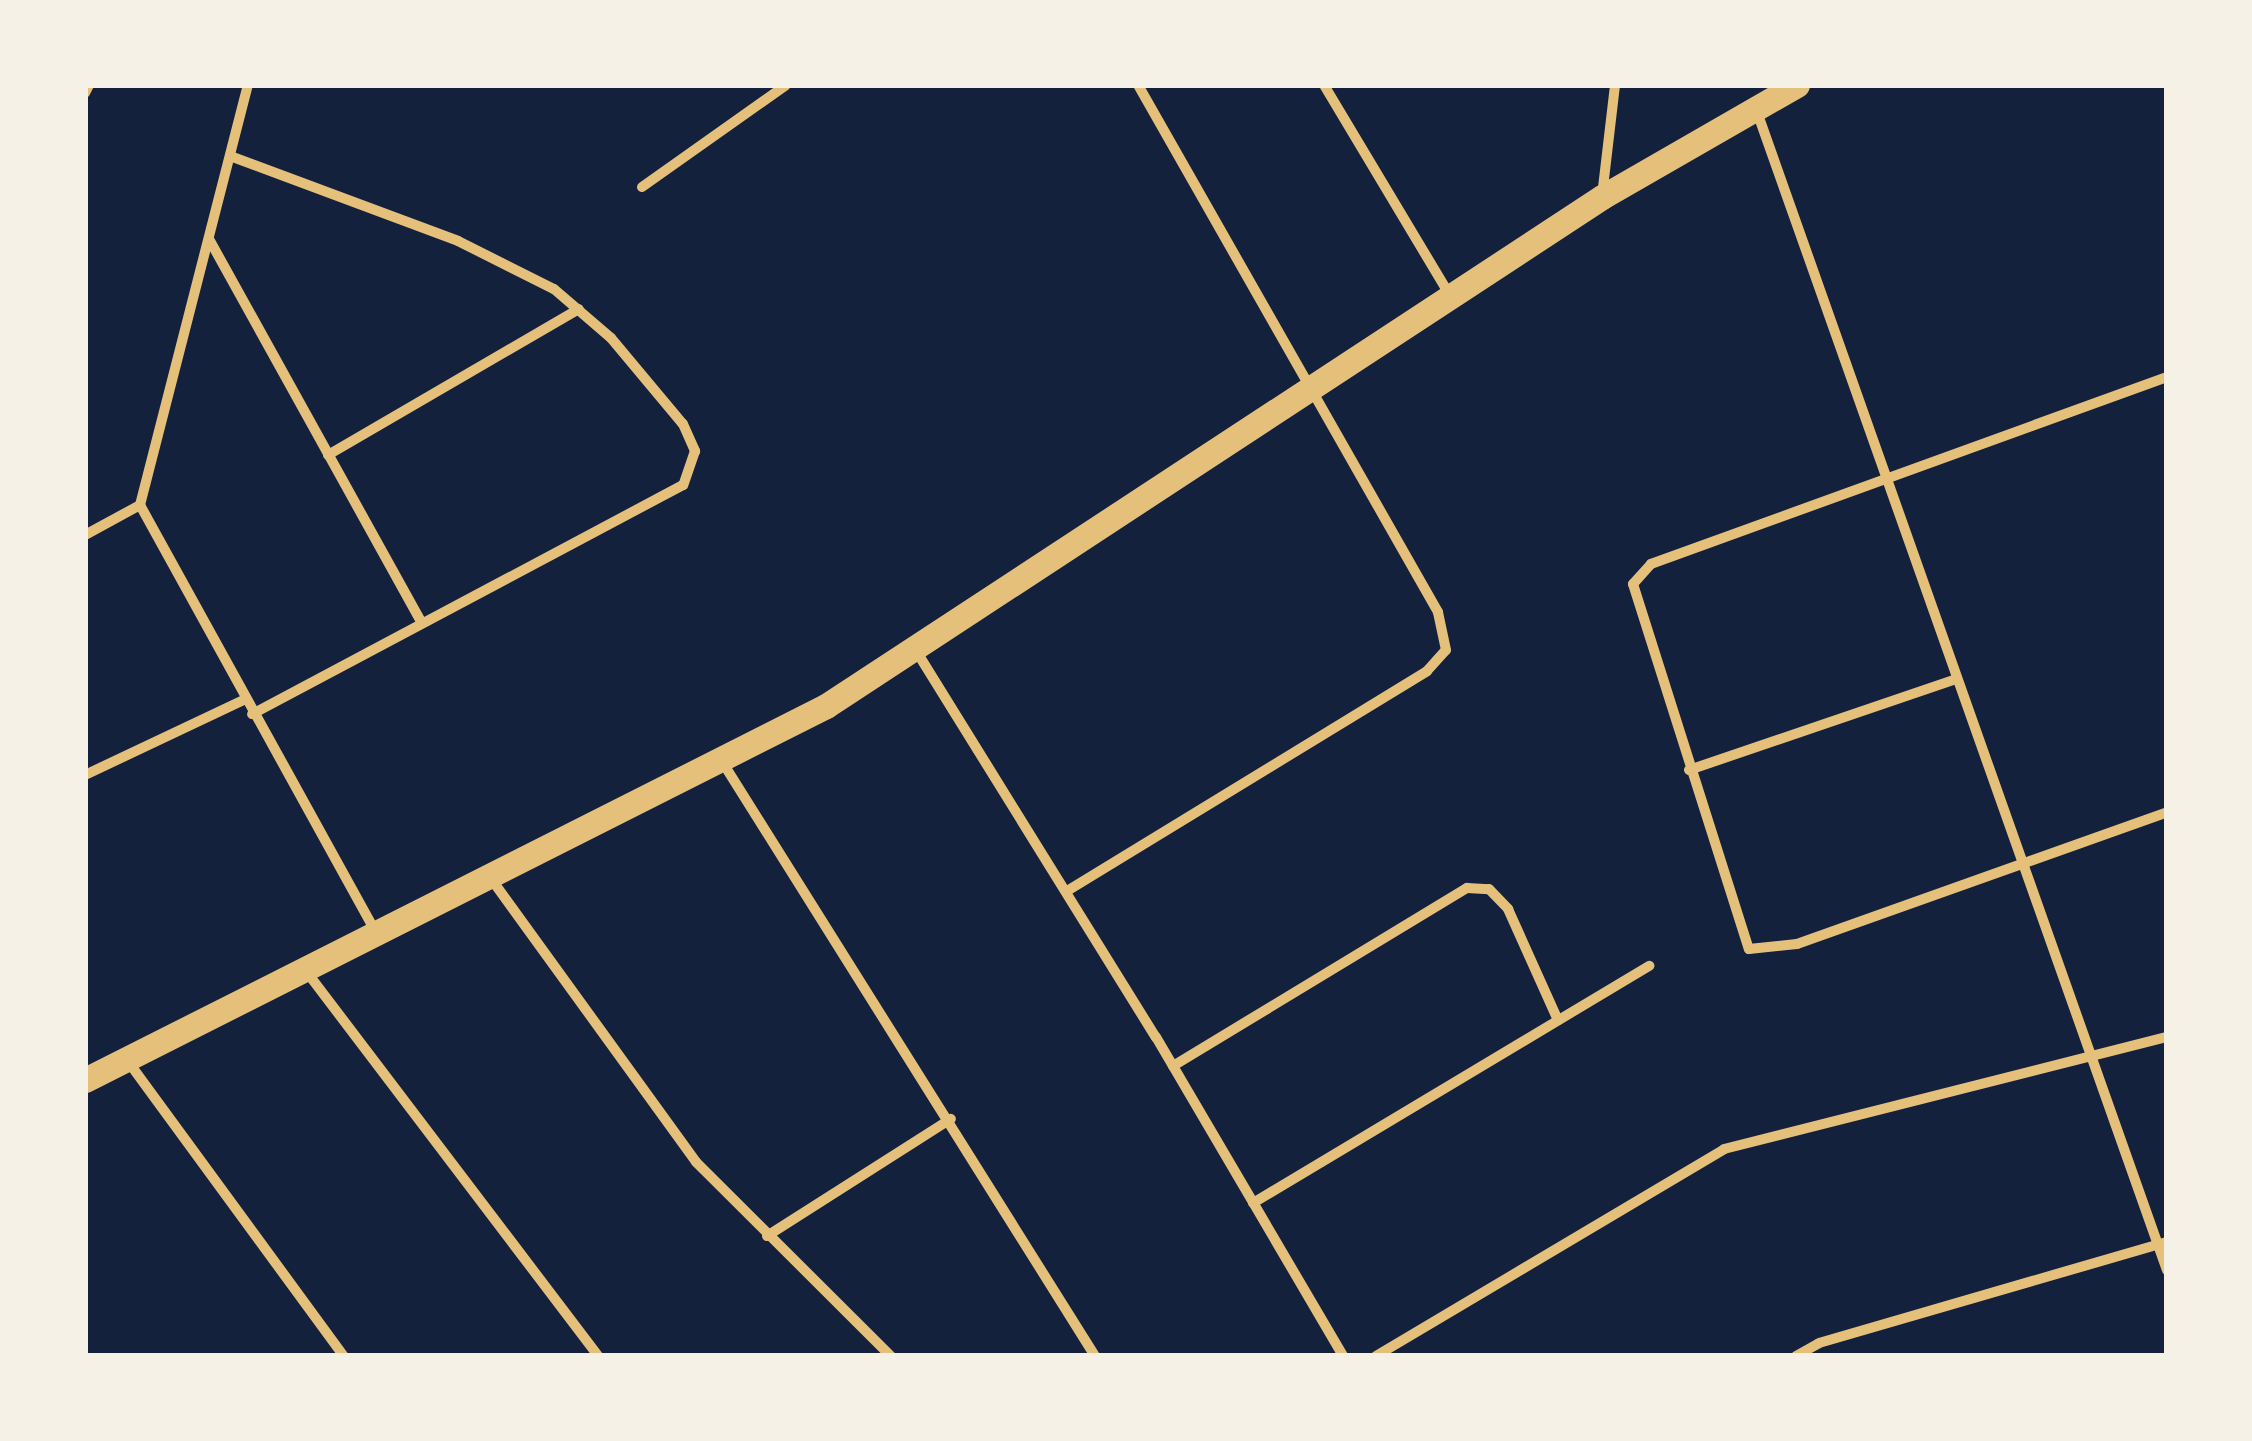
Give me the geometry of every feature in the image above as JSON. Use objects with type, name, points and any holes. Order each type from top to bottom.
[{"type":"main road","points":[[85,1080],[724,763],[914,648],[1312,392],[1449,295],[1602,196],[1797,85]]},
{"type":"street","points":[[85,93],[90,85]]},
{"type":"street","points":[[248,85],[140,504],[244,700],[378,936]]},
{"type":"street","points":[[642,188],[786,85]]},
{"type":"street","points":[[1067,891],[1427,671],[1446,650],[1438,612],[1138,85]]},
{"type":"street","points":[[1324,85],[1449,295]]},
{"type":"street","points":[[1602,196],[1614,85]]},
{"type":"street","points":[[1756,108],[1956,679],[2163,1244],[2167,1270]]},
{"type":"street","points":[[230,156],[458,241],[519,268],[579,309],[684,424],[695,451],[691,475],[252,714]]},
{"type":"street","points":[[209,238],[422,624]]},
{"type":"street","points":[[328,455],[579,309]]},
{"type":"street","points":[[2167,378],[1884,478],[1637,572],[1636,604],[1742,938],[1760,953],[2167,812]]},
{"type":"street","points":[[85,535],[140,504]]},
{"type":"street","points":[[914,648],[1174,1066],[1343,1356]]},
{"type":"street","points":[[1689,770],[1956,679]]},
{"type":"street","points":[[85,776],[244,700]]},
{"type":"street","points":[[724,763],[951,1119],[1096,1356]]},
{"type":"street","points":[[492,880],[645,1097],[768,1236],[891,1356]]},
{"type":"street","points":[[1174,1066],[1467,888],[1489,889],[1508,909],[1558,1020]]},
{"type":"street","points":[[1253,1203],[1649,966]]},
{"type":"street","points":[[306,971],[598,1356]]},
{"type":"street","points":[[1376,1356],[1724,1149],[2167,1036]]},
{"type":"street","points":[[126,1060],[344,1356]]},
{"type":"street","points":[[768,1236],[951,1119]]},
{"type":"street","points":[[1796,1356],[1819,1343],[2163,1244]]}]
